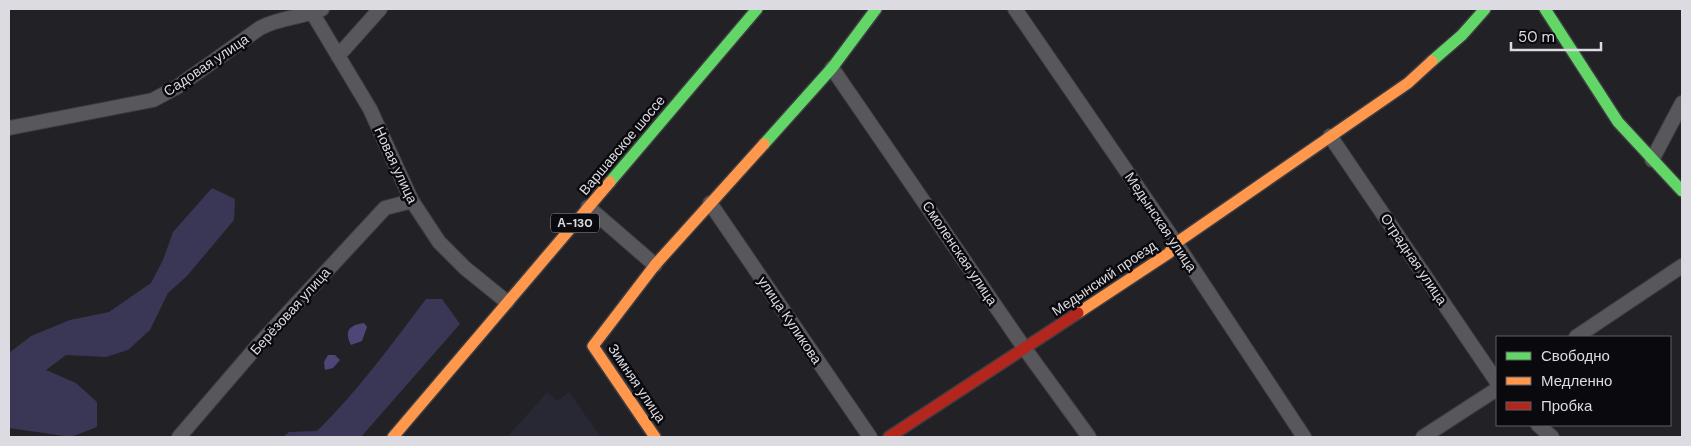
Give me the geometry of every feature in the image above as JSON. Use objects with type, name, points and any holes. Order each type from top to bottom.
[{"type":"street","points":[[338,56],[380,9]]},
{"type":"street","name":"Варшавское шоссе","points":[[393,437],[757,9]]},
{"type":"street","points":[[588,207],[655,265],[832,68],[876,9]]},
{"type":"street","name":"Медынская улица","points":[[1015,9],[1176,243],[1304,437]]},
{"type":"street","name":"Медынский проезд","points":[[889,437],[1169,253],[1176,243],[1408,83],[1462,35],[1485,9]]},
{"type":"street","points":[[1545,9],[1618,122],[1682,190]]},
{"type":"street","name":"Новая улица","points":[[314,10],[338,56],[370,109],[412,201],[439,242],[464,268],[507,302]]},
{"type":"street","name":"Садовая улица","points":[[9,128],[153,100],[177,87],[260,28],[283,18],[314,10]]},
{"type":"street","name":"Смоленская улица","points":[[832,68],[1089,437]]},
{"type":"street","points":[[1652,160],[1682,103]]},
{"type":"street","name":"Отрадная улица","points":[[1330,136],[1496,381]]},
{"type":"street","name":"Берёзовая улица","points":[[179,437],[259,344],[384,208],[412,201]]},
{"type":"street","name":"улица Куликова","points":[[710,203],[870,437]]},
{"type":"street","name":"Зимняя улица","points":[[655,265],[593,346],[655,437]]},
{"type":"street","points":[[1577,336],[1682,266]]},
{"type":"street","points":[[1423,437],[1496,390]]},
{"type":"street","points":[[1539,426],[1552,437]]},
{"type":"shaded area","points":[[212,188],[235,199],[234,220],[187,276],[168,293],[150,330],[128,350],[106,357],[66,355],[46,370],[76,383],[97,402],[97,427],[71,437],[9,428],[9,353],[31,336],[70,320],[109,312],[151,283],[163,260],[173,232]]},
{"type":"shaded area","points":[[426,299],[442,299],[460,324],[361,437],[283,437],[289,432],[317,431],[360,384]]},
{"type":"shaded area","points":[[364,323],[367,327],[362,341],[351,345],[348,336],[349,330],[355,325]]},
{"type":"shaded area","points":[[328,355],[335,355],[340,360],[333,368],[325,370],[324,362]]},
{"type":"shaded area","points":[[547,392],[557,401],[569,392],[601,437],[507,437]]},
{"type":"traffic: fast","points":[[610,182],[757,9]]},
{"type":"traffic: fast","points":[[764,144],[832,68],[876,9]]},
{"type":"traffic: fast","points":[[1432,61],[1462,35],[1485,9]]},
{"type":"traffic: fast","points":[[1545,9],[1618,122],[1682,191]]},
{"type":"traffic: slow","points":[[1078,313],[1169,253],[1176,243],[1408,83],[1432,61]]},
{"type":"traffic: slow","points":[[655,437],[593,346],[655,265],[764,144]]},
{"type":"traffic: slow","points":[[393,437],[610,182]]},
{"type":"traffic: jam","points":[[889,437],[1078,313]]}]
